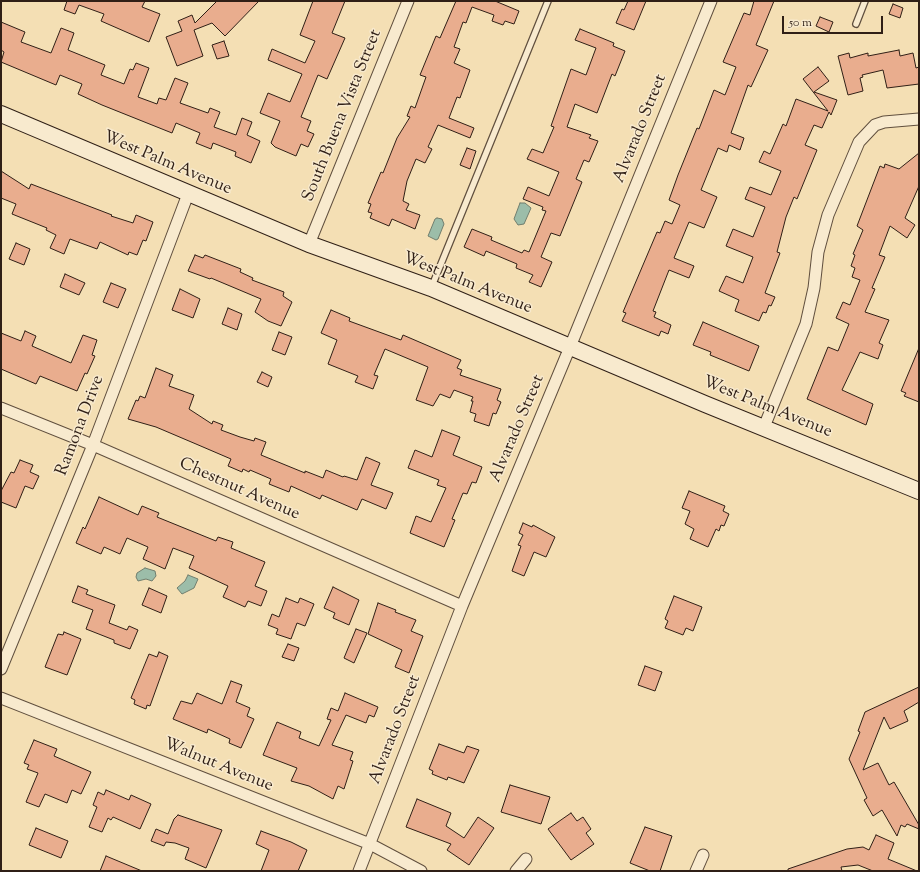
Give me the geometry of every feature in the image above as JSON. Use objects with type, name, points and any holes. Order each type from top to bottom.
[{"type":"street","name":"South Buena Vista Street","points":[[309,244],[408,1]]},
{"type":"street","name":"Alvarado Street","points":[[358,871],[370,844],[462,606],[570,347],[711,1]]},
{"type":"street","name":"West Palm Avenue","points":[[1,114],[309,244],[431,288],[919,491]]},
{"type":"street","points":[[764,427],[806,324],[814,288],[818,252],[828,216],[859,142],[875,125],[891,121],[919,119]]},
{"type":"street","name":"Ramona Drive","points":[[1,669],[93,444],[188,194]]},
{"type":"street","name":"Chestnut Avenue","points":[[1,408],[93,444],[462,606]]},
{"type":"street","name":"Walnut Avenue","points":[[1,698],[370,844],[421,871]]},
{"type":"street","points":[[696,871],[703,855]]},
{"type":"street","points":[[516,871],[526,859]]},
{"type":"lane","points":[[431,288],[548,1]]},
{"type":"lane","points":[[856,24],[865,1]]},
{"type":"shaded area","points":[[520,203],[525,203],[531,208],[524,224],[518,225],[514,219]]},
{"type":"shaded area","points":[[435,219],[442,219],[444,224],[438,239],[436,240],[428,236]]},
{"type":"shaded area","points":[[145,568],[155,571],[156,576],[152,581],[146,579],[138,581],[136,577],[137,573]]},
{"type":"shaded area","points":[[188,575],[198,579],[194,588],[182,594],[177,588],[185,581]]},
{"type":"building","points":[[67,1],[145,1],[142,7],[160,14],[149,42],[101,21],[104,14],[79,5],[75,14],[64,10]]},
{"type":"building","points":[[217,1],[259,1],[225,36],[212,23],[194,30],[203,56],[177,66],[166,37],[182,31],[178,21],[192,15],[195,23]]},
{"type":"building","points":[[313,1],[345,1],[332,33],[345,38],[327,79],[318,75],[301,117],[311,121],[307,131],[314,134],[308,147],[301,144],[296,156],[275,147],[271,143],[280,121],[260,113],[268,93],[290,102],[302,74],[268,60],[272,49],[305,63],[315,41],[300,35]]},
{"type":"building","points":[[456,1],[495,1],[519,11],[514,24],[505,21],[503,25],[492,21],[494,15],[472,7],[466,23],[463,22],[454,47],[460,49],[454,63],[470,70],[460,98],[457,97],[449,118],[474,128],[470,138],[438,125],[428,147],[432,149],[425,163],[416,159],[407,181],[403,201],[409,204],[406,210],[420,215],[415,229],[392,219],[389,226],[370,218],[372,213],[368,212],[371,204],[368,203],[381,172],[383,173],[397,138],[410,117],[407,116],[411,106],[415,108],[426,77],[420,75],[436,36],[440,38]]},
{"type":"building","points":[[628,1],[646,1],[634,30],[616,23],[622,9],[624,10]]},
{"type":"building","points":[[754,1],[774,1],[756,45],[768,50],[751,87],[748,85],[731,133],[744,138],[740,150],[729,145],[727,152],[718,148],[701,190],[717,197],[704,228],[689,222],[674,258],[694,266],[689,278],[669,270],[653,311],[656,312],[654,317],[671,325],[668,334],[661,331],[659,336],[622,321],[626,313],[623,312],[657,232],[660,233],[665,221],[672,224],[680,205],[669,200],[678,175],[697,128],[699,129],[714,90],[725,95],[736,67],[723,62],[744,13],[750,15]]},
{"type":"building","points":[[893,4],[903,8],[900,18],[889,14]]},
{"type":"building","points":[[820,17],[833,22],[829,32],[816,26]]},
{"type":"building","points":[[1,22],[25,32],[21,42],[51,53],[61,28],[74,33],[68,50],[105,65],[101,75],[124,84],[130,69],[133,70],[136,63],[149,68],[138,97],[157,104],[159,98],[166,100],[175,78],[188,83],[180,103],[208,113],[210,108],[220,112],[214,127],[236,135],[242,118],[252,122],[247,135],[260,141],[251,163],[235,156],[236,152],[213,143],[211,149],[196,143],[200,133],[176,123],[172,133],[78,94],[82,84],[60,75],[56,85],[1,62],[4,52],[1,50]]},
{"type":"building","points":[[580,29],[614,43],[613,46],[625,51],[615,76],[612,74],[597,113],[575,104],[567,127],[591,135],[589,138],[598,141],[589,162],[584,160],[576,179],[582,182],[560,236],[551,233],[541,257],[552,262],[541,287],[529,282],[533,275],[516,268],[517,264],[486,251],[484,256],[464,247],[472,229],[492,237],[491,240],[522,253],[524,250],[529,252],[546,211],[542,210],[543,207],[523,199],[528,187],[549,196],[559,172],[527,159],[532,149],[543,153],[554,127],[551,126],[571,69],[586,75],[596,48],[575,40]]},
{"type":"building","points":[[224,41],[229,56],[217,59],[212,45]]},
{"type":"building","points":[[899,50],[900,56],[913,53],[916,68],[919,67],[919,84],[887,88],[883,70],[862,75],[863,77],[860,78],[863,91],[848,95],[838,56],[849,53],[850,58],[868,53],[868,56]]},
{"type":"building","points":[[818,67],[829,81],[814,92],[837,100],[831,115],[829,112],[822,128],[814,125],[805,145],[817,150],[797,199],[794,197],[786,217],[777,252],[780,253],[765,293],[775,297],[771,306],[769,305],[766,313],[763,312],[759,321],[735,311],[739,300],[719,291],[726,276],[743,283],[753,257],[726,246],[733,229],[753,237],[765,207],[745,199],[750,187],[771,195],[781,171],[759,162],[764,151],[770,154],[783,124],[786,126],[796,99],[828,111],[803,79]]},
{"type":"building","points":[[467,148],[476,151],[470,169],[460,165]]},
{"type":"building","points":[[919,153],[919,186],[905,218],[915,225],[907,238],[890,226],[879,255],[885,257],[872,288],[875,289],[865,312],[889,320],[879,343],[883,345],[878,359],[860,352],[842,390],[873,404],[866,425],[807,399],[828,347],[838,351],[849,324],[836,318],[843,302],[850,305],[860,280],[852,277],[855,268],[851,266],[855,255],[853,254],[863,230],[857,226],[880,166],[884,168],[885,164],[899,169]]},
{"type":"building","points":[[1,171],[29,189],[31,184],[112,215],[111,216],[133,223],[136,215],[153,222],[146,241],[143,240],[137,255],[129,252],[128,255],[100,242],[97,249],[70,239],[64,254],[50,248],[56,235],[46,230],[47,228],[12,214],[16,204],[1,198]]},
{"type":"building","points":[[16,243],[30,249],[24,265],[9,259]]},
{"type":"building","points":[[195,255],[203,258],[205,255],[241,269],[240,272],[253,278],[252,280],[284,292],[283,296],[292,302],[281,326],[268,321],[255,312],[261,299],[211,278],[210,279],[188,271]]},
{"type":"building","points":[[65,274],[85,283],[79,295],[60,287]]},
{"type":"building","points":[[111,283],[126,289],[118,308],[103,302]]},
{"type":"building","points":[[180,289],[200,299],[193,318],[172,310]]},
{"type":"building","points":[[228,308],[242,314],[237,330],[222,324]]},
{"type":"building","points":[[331,310],[350,318],[349,321],[401,340],[403,335],[461,360],[457,368],[462,370],[460,375],[501,389],[497,400],[501,402],[496,414],[493,413],[489,426],[474,421],[476,414],[470,412],[473,397],[454,390],[450,398],[440,394],[433,406],[416,400],[428,367],[385,349],[374,375],[378,376],[373,389],[355,382],[358,376],[328,364],[337,340],[321,333]]},
{"type":"building","points":[[703,322],[759,346],[749,371],[710,355],[711,352],[693,345]]},
{"type":"building","points":[[25,331],[36,336],[32,346],[71,363],[83,335],[97,340],[92,355],[95,356],[77,391],[40,376],[36,384],[1,369],[1,333],[21,341]]},
{"type":"building","points":[[279,332],[292,337],[285,355],[272,350]]},
{"type":"building","points":[[919,348],[919,402],[904,396],[906,393],[901,391]]},
{"type":"building","points":[[156,368],[173,375],[169,386],[194,395],[189,409],[212,424],[213,421],[223,425],[221,430],[254,441],[255,438],[266,442],[261,455],[305,473],[305,471],[323,478],[326,470],[343,477],[357,480],[366,457],[380,463],[371,485],[393,493],[386,509],[362,499],[357,510],[322,495],[320,499],[291,486],[289,492],[269,484],[271,479],[250,470],[249,472],[243,469],[242,472],[228,466],[231,459],[156,427],[128,419],[136,400],[138,401],[140,396],[145,398]]},
{"type":"building","points":[[262,372],[272,377],[268,387],[257,382]]},
{"type":"building","points":[[442,430],[460,437],[453,455],[482,467],[476,483],[472,482],[467,494],[463,493],[452,519],[455,520],[444,547],[410,533],[416,516],[431,522],[446,488],[437,485],[439,480],[408,468],[415,450],[432,457]]},
{"type":"building","points":[[20,460],[33,465],[30,472],[39,476],[33,489],[25,486],[16,508],[1,502],[1,491],[11,472],[14,473]]},
{"type":"building","points":[[689,491],[725,506],[723,511],[729,514],[724,526],[721,525],[719,531],[716,529],[708,547],[690,539],[694,529],[685,524],[690,511],[682,508]]},
{"type":"building","points":[[99,497],[138,515],[142,506],[159,513],[157,517],[216,541],[218,537],[233,542],[231,548],[265,562],[255,586],[267,591],[261,606],[248,601],[245,607],[223,597],[228,586],[189,568],[194,556],[173,548],[165,569],[143,559],[148,547],[127,538],[120,554],[104,547],[101,554],[76,543],[83,527],[85,529]]},
{"type":"building","points":[[523,523],[532,527],[533,525],[555,537],[546,557],[534,552],[524,576],[512,571],[521,546],[518,545],[523,535],[519,533]]},
{"type":"building","points":[[78,586],[88,590],[86,594],[115,605],[109,623],[127,630],[129,626],[138,630],[130,649],[114,643],[114,640],[86,629],[93,610],[72,602]]},
{"type":"building","points":[[333,587],[359,600],[349,625],[333,618],[335,613],[324,608]]},
{"type":"building","points":[[149,588],[167,596],[161,613],[142,605]]},
{"type":"building","points":[[674,596],[702,607],[693,631],[686,628],[683,635],[665,628],[668,621],[665,619]]},
{"type":"building","points":[[286,598],[298,603],[300,598],[314,604],[305,626],[297,623],[291,639],[276,634],[278,629],[268,625],[272,614],[279,617]]},
{"type":"building","points":[[378,603],[396,610],[395,612],[416,620],[411,631],[423,636],[409,673],[395,667],[402,650],[368,634]]},
{"type":"building","points":[[356,629],[367,633],[354,663],[344,658]]},
{"type":"building","points":[[64,632],[81,639],[67,675],[45,667],[58,634],[63,635]]},
{"type":"building","points":[[288,644],[299,648],[294,661],[282,657]]},
{"type":"building","points":[[159,652],[168,656],[150,706],[147,705],[146,709],[134,704],[135,700],[131,698],[149,654],[157,657]]},
{"type":"building","points":[[645,666],[662,672],[655,691],[638,685]]},
{"type":"building","points":[[231,681],[242,685],[236,702],[250,708],[247,716],[254,719],[241,748],[229,743],[230,739],[208,729],[207,733],[173,719],[181,701],[192,704],[197,693],[222,704]]},
{"type":"building","points":[[919,687],[919,702],[904,711],[908,721],[890,729],[884,717],[863,770],[878,763],[889,785],[894,782],[919,825],[919,829],[907,824],[905,827],[901,825],[897,836],[882,810],[873,816],[864,800],[867,798],[849,759],[860,732],[858,731],[865,712]]},
{"type":"building","points":[[345,693],[378,707],[374,717],[369,715],[366,723],[346,715],[332,745],[353,752],[350,760],[353,761],[344,789],[338,786],[333,799],[309,786],[291,781],[297,768],[263,755],[277,722],[301,732],[299,738],[319,746],[331,720],[327,719],[331,708],[338,711]]},
{"type":"building","points":[[34,740],[57,749],[54,756],[91,772],[81,794],[72,790],[67,803],[45,794],[39,807],[26,802],[38,773],[27,769],[29,765],[24,763]]},
{"type":"building","points":[[439,744],[464,753],[467,746],[479,750],[464,783],[448,777],[447,780],[432,774],[433,771],[429,769]]},
{"type":"building","points":[[510,785],[550,797],[541,824],[501,812]]},
{"type":"building","points":[[106,790],[129,800],[131,795],[151,804],[140,829],[113,817],[111,820],[108,818],[102,832],[89,827],[97,807],[93,805],[98,792],[104,795]]},
{"type":"building","points":[[417,799],[451,813],[446,826],[464,838],[478,817],[494,828],[469,865],[447,850],[451,844],[406,827]]},
{"type":"building","points":[[571,813],[577,821],[583,817],[591,829],[586,833],[594,844],[571,860],[548,829]]},
{"type":"building","points":[[178,815],[222,830],[206,868],[185,859],[189,848],[175,843],[166,842],[164,846],[151,841],[156,829],[168,834],[174,819]]},
{"type":"building","points":[[645,827],[672,836],[660,871],[650,871],[630,863]]},
{"type":"building","points":[[36,828],[68,841],[61,858],[29,845]]},
{"type":"building","points":[[261,831],[291,842],[307,850],[298,871],[261,871],[269,850],[256,844]]},
{"type":"building","points":[[876,835],[894,843],[888,859],[917,871],[873,871],[858,865],[841,867],[842,871],[788,871],[788,869],[847,849],[863,847],[869,850]]},
{"type":"building","points":[[106,856],[142,871],[100,871]]}]
